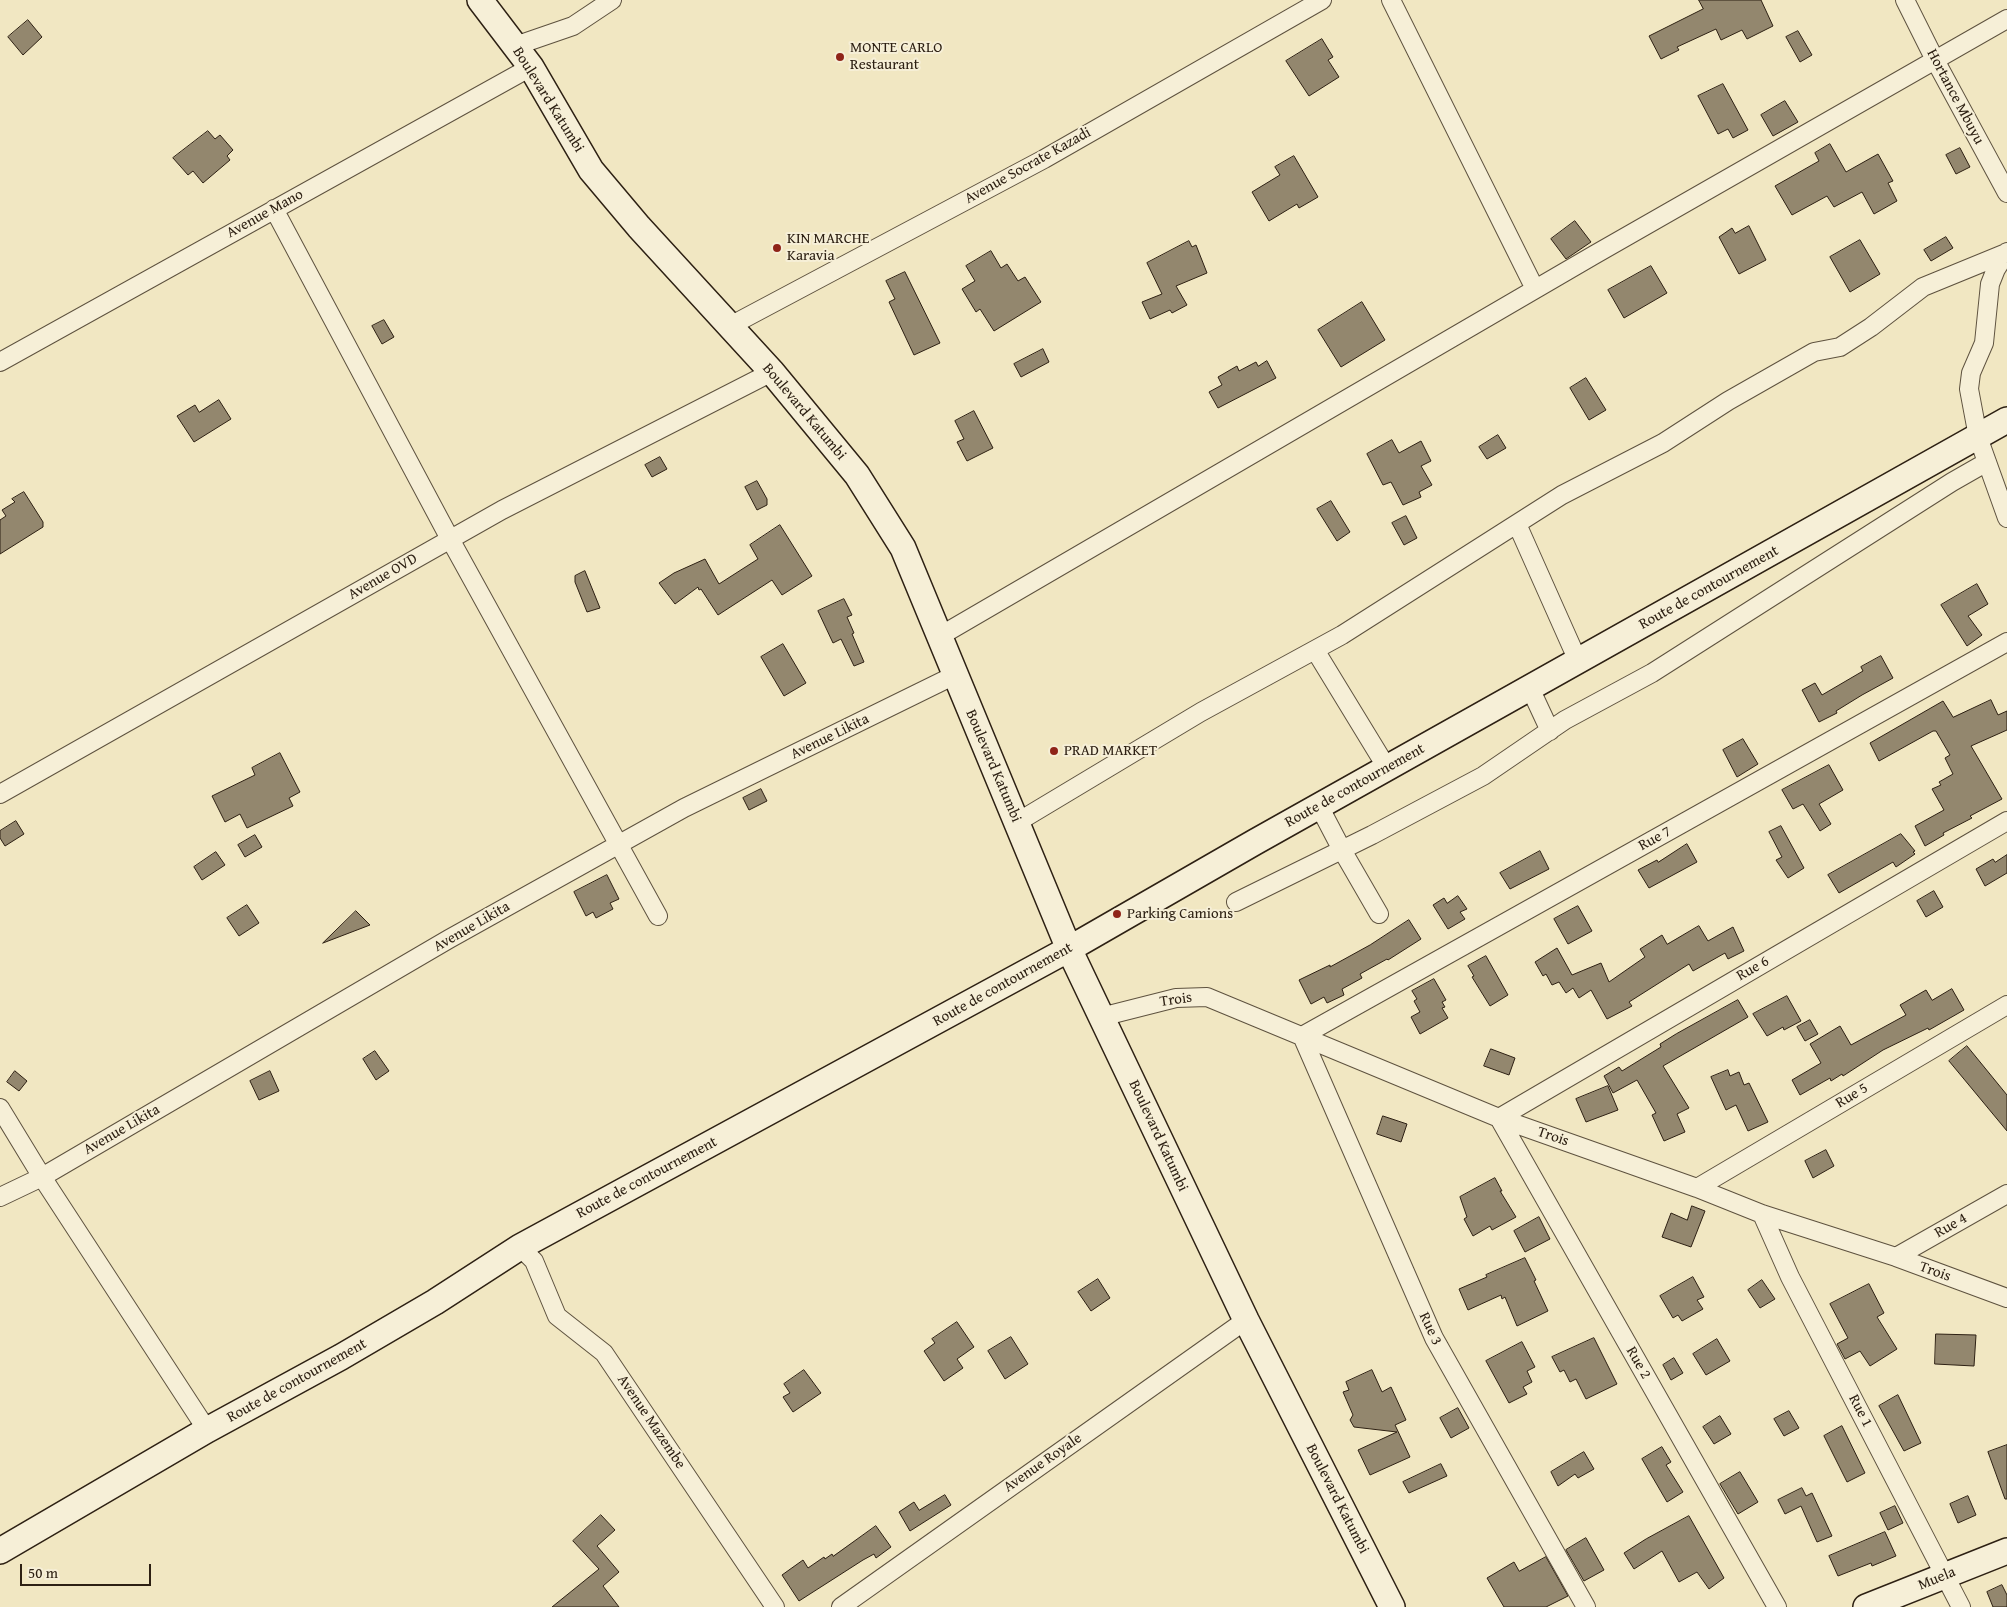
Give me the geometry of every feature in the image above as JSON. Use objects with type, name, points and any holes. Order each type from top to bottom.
[{"type":"street","name":"Boulevard Katumbi","points":[[480,0],[531,67],[591,170],[639,226],[772,372],[857,475],[903,548],[1069,949],[1246,1320],[1392,1607]]},
{"type":"street","points":[[515,46],[573,26],[612,0]]},
{"type":"street","name":"Avenue Socrate Kazadi","points":[[730,326],[1044,159],[1322,0]]},
{"type":"street","points":[[1390,0],[1535,289]]},
{"type":"street","name":"Hortance Mbuyu","points":[[1905,0],[1935,60],[2007,193]]},
{"type":"street","points":[[940,636],[1535,289],[2007,19]]},
{"type":"street","name":"Avenue Mano","points":[[0,362],[531,67]]},
{"type":"street","points":[[274,209],[450,539],[658,916]]},
{"type":"street","points":[[2007,253],[1996,269],[1990,284],[1984,343],[1971,374],[1969,389],[1978,437],[2007,518]]},
{"type":"street","points":[[1016,822],[1200,712],[1342,635],[1562,495],[1663,443],[1728,400],[1814,352],[1840,347],[1871,327],[1923,287],[2007,253]]},
{"type":"street","name":"Avenue OVD","points":[[0,794],[502,510],[772,372]]},
{"type":"street","name":"Route de contournement","points":[[0,1551],[207,1430],[341,1357],[435,1302],[520,1247],[1069,949],[1319,806],[2007,420]]},
{"type":"street","points":[[1236,902],[1342,850],[1483,776],[1566,720],[1652,674],[1944,487],[1987,462]]},
{"type":"street","points":[[1517,524],[1578,661]]},
{"type":"street","name":"Rue 7","points":[[1302,1036],[2007,642]]},
{"type":"street","points":[[1315,650],[1387,768]]},
{"type":"street","name":"Avenue Likita","points":[[0,1197],[42,1177],[449,939],[684,808],[955,675]]},
{"type":"street","points":[[1530,688],[1550,731]]},
{"type":"street","points":[[1319,806],[1379,914]]},
{"type":"street","name":"Rue 6","points":[[1500,1118],[2007,821]]},
{"type":"street","name":"Trois","points":[[1101,1017],[1176,998],[1207,997],[1500,1118],[1697,1188],[1762,1214],[1896,1257],[2007,1298]]},
{"type":"street","name":"Rue 5","points":[[1697,1188],[2007,1005]]},
{"type":"street","name":"Rue 3","points":[[1302,1036],[1434,1338],[1586,1607]]},
{"type":"street","points":[[0,1108],[42,1177],[207,1430]]},
{"type":"street","name":"Rue 2","points":[[1500,1118],[1777,1607]]},
{"type":"street","name":"Rue 4","points":[[1896,1257],[2007,1194]]},
{"type":"street","name":"Rue 1","points":[[1762,1214],[1790,1277],[1961,1607]]},
{"type":"street","name":"Avenue Mazembe","points":[[520,1247],[534,1261],[557,1316],[604,1353],[775,1607]]},
{"type":"street","name":"Avenue Royale","points":[[841,1607],[1246,1320]]},
{"type":"street","name":"Muela","points":[[1866,1607],[2007,1551]]},
{"type":"building","points":[[1699,0],[1761,0],[1773,26],[1747,39],[1742,30],[1721,40],[1716,29],[1677,47],[1679,50],[1661,59],[1649,36],[1703,9]]},
{"type":"building","points":[[28,20],[42,37],[23,55],[8,37]]},
{"type":"building","points":[[1798,31],[1812,55],[1800,62],[1786,37]]},
{"type":"building","points":[[1322,39],[1333,57],[1328,60],[1339,77],[1309,96],[1286,61]]},
{"type":"building","points":[[1723,84],[1748,130],[1733,138],[1728,129],[1718,134],[1698,96]]},
{"type":"building","points":[[1785,101],[1798,122],[1773,136],[1761,115]]},
{"type":"building","points":[[208,131],[215,139],[220,135],[233,150],[227,156],[230,160],[203,183],[193,171],[188,175],[173,158]]},
{"type":"building","points":[[1830,144],[1846,172],[1878,154],[1893,181],[1888,183],[1897,201],[1874,214],[1862,192],[1834,207],[1827,196],[1792,215],[1775,186],[1819,161],[1815,153]]},
{"type":"building","points":[[1960,148],[1970,167],[1956,174],[1946,155]]},
{"type":"building","points":[[1294,156],[1318,197],[1299,208],[1297,204],[1269,221],[1252,192],[1280,175],[1275,167]]},
{"type":"building","points":[[1575,221],[1591,242],[1566,259],[1551,239]]},
{"type":"building","points":[[1749,226],[1766,260],[1739,274],[1719,237],[1732,228],[1735,233]]},
{"type":"building","points":[[1946,237],[1953,248],[1931,261],[1924,250]]},
{"type":"building","points":[[1860,240],[1880,274],[1850,292],[1830,257]]},
{"type":"building","points":[[1189,241],[1192,247],[1196,245],[1207,273],[1176,286],[1187,305],[1172,313],[1170,310],[1150,319],[1142,302],[1162,294],[1147,263]]},
{"type":"building","points":[[991,251],[1001,268],[1007,264],[1018,281],[1025,277],[1041,302],[994,331],[980,309],[976,312],[962,289],[975,281],[966,266]]},
{"type":"building","points":[[1651,266],[1667,293],[1624,318],[1608,290]]},
{"type":"building","points":[[905,272],[940,343],[914,355],[889,302],[895,299],[886,281]]},
{"type":"building","points":[[1362,302],[1385,340],[1341,367],[1318,330]]},
{"type":"building","points":[[384,320],[394,337],[382,344],[372,326]]},
{"type":"building","points":[[1043,349],[1049,362],[1021,377],[1014,364]]},
{"type":"building","points":[[1267,361],[1276,378],[1218,408],[1209,392],[1222,385],[1218,377],[1237,366],[1239,371],[1256,362],[1258,366]]},
{"type":"building","points":[[1586,378],[1606,410],[1589,420],[1570,388]]},
{"type":"building","points":[[219,400],[231,419],[194,442],[177,416],[195,405],[199,412]]},
{"type":"building","points":[[974,411],[993,448],[967,461],[957,442],[964,439],[955,421]]},
{"type":"building","points":[[1498,435],[1506,448],[1487,459],[1479,447]]},
{"type":"building","points":[[1392,440],[1399,453],[1421,441],[1431,461],[1421,466],[1432,485],[1419,492],[1421,497],[1403,505],[1391,482],[1383,485],[1367,454]]},
{"type":"building","points":[[660,457],[667,469],[652,477],[645,465]]},
{"type":"building","points":[[757,481],[767,499],[767,505],[757,510],[745,487]]},
{"type":"building","points":[[24,492],[43,522],[43,527],[0,554],[0,520],[6,516],[2,510],[15,502],[12,499]]},
{"type":"building","points":[[1331,501],[1350,532],[1337,541],[1317,509]]},
{"type":"building","points":[[1406,516],[1417,538],[1404,545],[1392,523]]},
{"type":"building","points":[[780,525],[812,576],[782,595],[772,580],[718,615],[698,587],[675,604],[659,583],[674,573],[705,559],[719,584],[758,559],[750,545]]},
{"type":"building","points":[[585,571],[600,608],[587,612],[575,582],[575,576]]},
{"type":"building","points":[[1977,584],[1988,604],[1968,616],[1982,635],[1967,646],[1941,605]]},
{"type":"building","points":[[844,599],[852,615],[847,617],[854,633],[852,634],[864,662],[854,666],[841,639],[833,643],[818,611]]},
{"type":"building","points":[[783,644],[806,683],[784,696],[761,657]]},
{"type":"building","points":[[1881,656],[1893,678],[1819,722],[1802,690],[1815,683],[1822,695],[1863,671],[1861,667]]},
{"type":"building","points":[[1991,700],[1998,715],[2007,711],[2007,730],[1971,746],[2002,799],[1970,816],[1972,818],[1943,833],[1944,835],[1925,846],[1915,826],[1944,810],[1932,789],[1941,785],[1939,782],[1953,774],[1945,758],[1950,755],[1936,731],[1879,761],[1870,743],[1943,701],[1953,717]]},
{"type":"building","points":[[1743,739],[1758,764],[1737,777],[1723,750]]},
{"type":"building","points":[[280,753],[300,792],[289,798],[293,806],[247,828],[240,814],[225,822],[212,796],[255,775],[252,768]]},
{"type":"building","points":[[1829,765],[1843,790],[1819,804],[1831,824],[1820,831],[1803,804],[1793,809],[1782,790]]},
{"type":"building","points":[[761,789],[767,801],[749,810],[743,798]]},
{"type":"building","points":[[16,821],[24,834],[5,846],[0,838],[0,831]]},
{"type":"building","points":[[1781,826],[1804,868],[1788,878],[1776,860],[1782,857],[1769,832]]},
{"type":"building","points":[[1901,834],[1915,851],[1913,852],[1915,854],[1896,867],[1893,862],[1839,893],[1828,875]]},
{"type":"building","points":[[255,835],[262,847],[245,857],[238,845]]},
{"type":"building","points":[[1687,844],[1697,862],[1649,888],[1638,870],[1657,860],[1658,862]]},
{"type":"building","points":[[1540,851],[1549,869],[1510,889],[1500,873]]},
{"type":"building","points":[[216,852],[225,865],[202,880],[194,867]]},
{"type":"building","points":[[2007,855],[2007,873],[1985,886],[1976,869],[1993,859],[1995,862]]},
{"type":"building","points":[[607,875],[619,899],[610,903],[613,909],[596,918],[593,912],[586,916],[574,892]]},
{"type":"building","points":[[1934,891],[1943,907],[1926,917],[1917,901]]},
{"type":"building","points":[[1458,896],[1467,909],[1460,912],[1465,919],[1448,929],[1433,905],[1444,898],[1447,903]]},
{"type":"building","points":[[247,905],[259,923],[239,936],[227,918]]},
{"type":"building","points":[[1578,906],[1592,931],[1568,944],[1554,919]]},
{"type":"building","points":[[356,911],[370,925],[323,943]]},
{"type":"building","points":[[1409,920],[1421,939],[1388,960],[1360,974],[1362,978],[1342,989],[1344,995],[1327,1003],[1324,997],[1311,1004],[1299,980],[1330,965],[1330,967],[1370,945]]},
{"type":"building","points":[[1699,926],[1708,941],[1733,927],[1744,951],[1728,959],[1725,953],[1693,971],[1689,964],[1629,1002],[1632,1006],[1607,1019],[1591,990],[1579,998],[1573,988],[1566,993],[1559,982],[1552,985],[1546,974],[1543,976],[1535,962],[1557,948],[1572,975],[1601,963],[1609,982],[1645,957],[1640,949],[1662,935],[1667,944]]},
{"type":"building","points":[[1486,956],[1508,995],[1490,1006],[1472,977],[1474,976],[1468,966]]},
{"type":"building","points":[[1434,979],[1446,1000],[1442,1002],[1445,1007],[1442,1008],[1448,1018],[1420,1034],[1411,1017],[1420,1012],[1414,1001],[1417,999],[1412,991]]},
{"type":"building","points":[[1952,989],[1964,1010],[1929,1030],[1928,1028],[1883,1050],[1843,1076],[1842,1074],[1831,1081],[1830,1078],[1800,1095],[1792,1080],[1821,1063],[1810,1044],[1840,1026],[1851,1045],[1906,1015],[1900,1005],[1926,990],[1932,1000]]},
{"type":"building","points":[[1787,996],[1801,1021],[1784,1030],[1783,1027],[1767,1036],[1753,1014]]},
{"type":"building","points":[[1738,1000],[1748,1017],[1663,1066],[1689,1108],[1677,1114],[1685,1132],[1664,1141],[1652,1115],[1656,1113],[1637,1080],[1613,1093],[1604,1076],[1619,1067],[1622,1071],[1661,1047],[1660,1044],[1676,1034]]},
{"type":"building","points":[[1810,1020],[1818,1034],[1805,1041],[1797,1027]]},
{"type":"building","points":[[1967,1046],[2007,1095],[2007,1131],[1949,1061]]},
{"type":"building","points":[[1491,1049],[1515,1058],[1509,1075],[1484,1066]]},
{"type":"building","points":[[375,1051],[389,1071],[376,1080],[363,1059]]},
{"type":"building","points":[[1728,1070],[1730,1076],[1739,1072],[1744,1085],[1749,1083],[1768,1122],[1748,1131],[1736,1105],[1726,1110],[1711,1077]]},
{"type":"building","points":[[15,1071],[27,1081],[19,1091],[7,1082]]},
{"type":"building","points":[[270,1071],[279,1091],[259,1100],[250,1081]]},
{"type":"building","points":[[1608,1086],[1618,1110],[1586,1122],[1576,1099]]},
{"type":"building","points":[[1383,1116],[1407,1124],[1401,1142],[1377,1134]]},
{"type":"building","points":[[1826,1150],[1834,1166],[1813,1178],[1805,1161]]},
{"type":"building","points":[[1495,1178],[1502,1191],[1500,1191],[1516,1217],[1492,1230],[1490,1226],[1473,1236],[1464,1219],[1467,1217],[1460,1197]]},
{"type":"building","points":[[1692,1206],[1705,1211],[1691,1247],[1662,1237],[1671,1213],[1687,1220]]},
{"type":"building","points":[[1539,1217],[1550,1239],[1525,1252],[1514,1231]]},
{"type":"building","points":[[1525,1258],[1548,1311],[1517,1326],[1505,1297],[1502,1299],[1501,1295],[1468,1310],[1459,1289]]},
{"type":"building","points":[[1693,1277],[1704,1297],[1697,1300],[1703,1309],[1682,1321],[1678,1315],[1673,1318],[1660,1296]]},
{"type":"building","points":[[1098,1279],[1110,1298],[1091,1311],[1078,1292]]},
{"type":"building","points":[[1762,1280],[1775,1299],[1760,1308],[1748,1290]]},
{"type":"building","points":[[1869,1284],[1884,1313],[1877,1317],[1897,1349],[1870,1366],[1860,1351],[1845,1359],[1837,1344],[1848,1338],[1830,1304]]},
{"type":"building","points":[[957,1322],[974,1347],[957,1359],[963,1368],[944,1381],[924,1351],[935,1343],[932,1339]]},
{"type":"building","points":[[1936,1334],[1976,1335],[1974,1366],[1935,1364]]},
{"type":"building","points":[[1011,1337],[1028,1364],[1005,1379],[988,1351]]},
{"type":"building","points":[[1594,1338],[1617,1384],[1586,1399],[1576,1379],[1570,1382],[1564,1370],[1560,1372],[1552,1357]]},
{"type":"building","points":[[1717,1339],[1730,1361],[1706,1375],[1693,1354]]},
{"type":"building","points":[[1522,1342],[1535,1367],[1527,1371],[1532,1382],[1523,1387],[1527,1394],[1509,1403],[1486,1361]]},
{"type":"building","points":[[1674,1358],[1683,1373],[1671,1380],[1663,1365]]},
{"type":"building","points":[[804,1370],[821,1393],[793,1412],[783,1397],[790,1393],[784,1384]]},
{"type":"building","points":[[1372,1370],[1382,1392],[1391,1387],[1406,1420],[1395,1425],[1410,1457],[1370,1475],[1358,1450],[1397,1432],[1354,1427],[1350,1420],[1353,1415],[1343,1392],[1349,1390],[1346,1382]]},
{"type":"building","points":[[1898,1395],[1921,1443],[1904,1451],[1879,1406]]},
{"type":"building","points":[[1458,1408],[1469,1428],[1451,1438],[1440,1418]]},
{"type":"building","points":[[1789,1411],[1799,1428],[1784,1436],[1774,1419]]},
{"type":"building","points":[[1720,1416],[1731,1434],[1714,1444],[1703,1427]]},
{"type":"building","points":[[1842,1426],[1865,1473],[1847,1482],[1824,1436]]},
{"type":"building","points":[[2007,1445],[2007,1499],[2005,1499],[1988,1452]]},
{"type":"building","points":[[1662,1447],[1671,1462],[1666,1465],[1683,1492],[1667,1502],[1642,1459]]},
{"type":"building","points":[[1584,1452],[1594,1469],[1578,1478],[1575,1474],[1558,1486],[1551,1472]]},
{"type":"building","points":[[1441,1464],[1447,1476],[1409,1493],[1403,1482]]},
{"type":"building","points":[[1740,1472],[1758,1502],[1738,1514],[1720,1484]]},
{"type":"building","points":[[1802,1488],[1806,1496],[1812,1493],[1832,1536],[1817,1542],[1801,1506],[1785,1514],[1778,1500]]},
{"type":"building","points":[[945,1495],[951,1505],[910,1531],[899,1512],[914,1502],[919,1510]]},
{"type":"building","points":[[1968,1496],[1976,1515],[1958,1523],[1950,1504]]},
{"type":"building","points":[[1895,1506],[1903,1523],[1888,1530],[1880,1513]]},
{"type":"building","points":[[601,1515],[615,1530],[597,1546],[619,1572],[603,1586],[619,1607],[552,1607],[599,1569],[573,1541]]},
{"type":"building","points":[[1689,1516],[1724,1578],[1709,1589],[1697,1572],[1679,1582],[1662,1551],[1634,1569],[1624,1553]]},
{"type":"building","points":[[876,1526],[891,1547],[876,1558],[874,1554],[863,1560],[799,1601],[782,1575],[803,1560],[808,1568],[824,1557],[825,1559],[832,1554],[833,1556]]},
{"type":"building","points":[[1885,1532],[1896,1556],[1872,1566],[1871,1563],[1838,1576],[1829,1556]]},
{"type":"building","points":[[1586,1538],[1604,1570],[1584,1581],[1566,1550]]},
{"type":"building","points":[[1546,1557],[1568,1596],[1546,1607],[1504,1607],[1487,1578],[1514,1562],[1519,1571]]},
{"type":"building","points":[[2002,1585],[2007,1595],[2007,1607],[1993,1607],[1987,1592]]},
{"type":"place","name":"MONTE CARLO Restaurant","points":[[840,57]]},
{"type":"place","name":"KIN MARCHE Karavia","points":[[777,248]]},
{"type":"place","name":"PRAD MARKET","points":[[1054,751]]},
{"type":"place","name":"Parking Camions","points":[[1117,914]]}]
